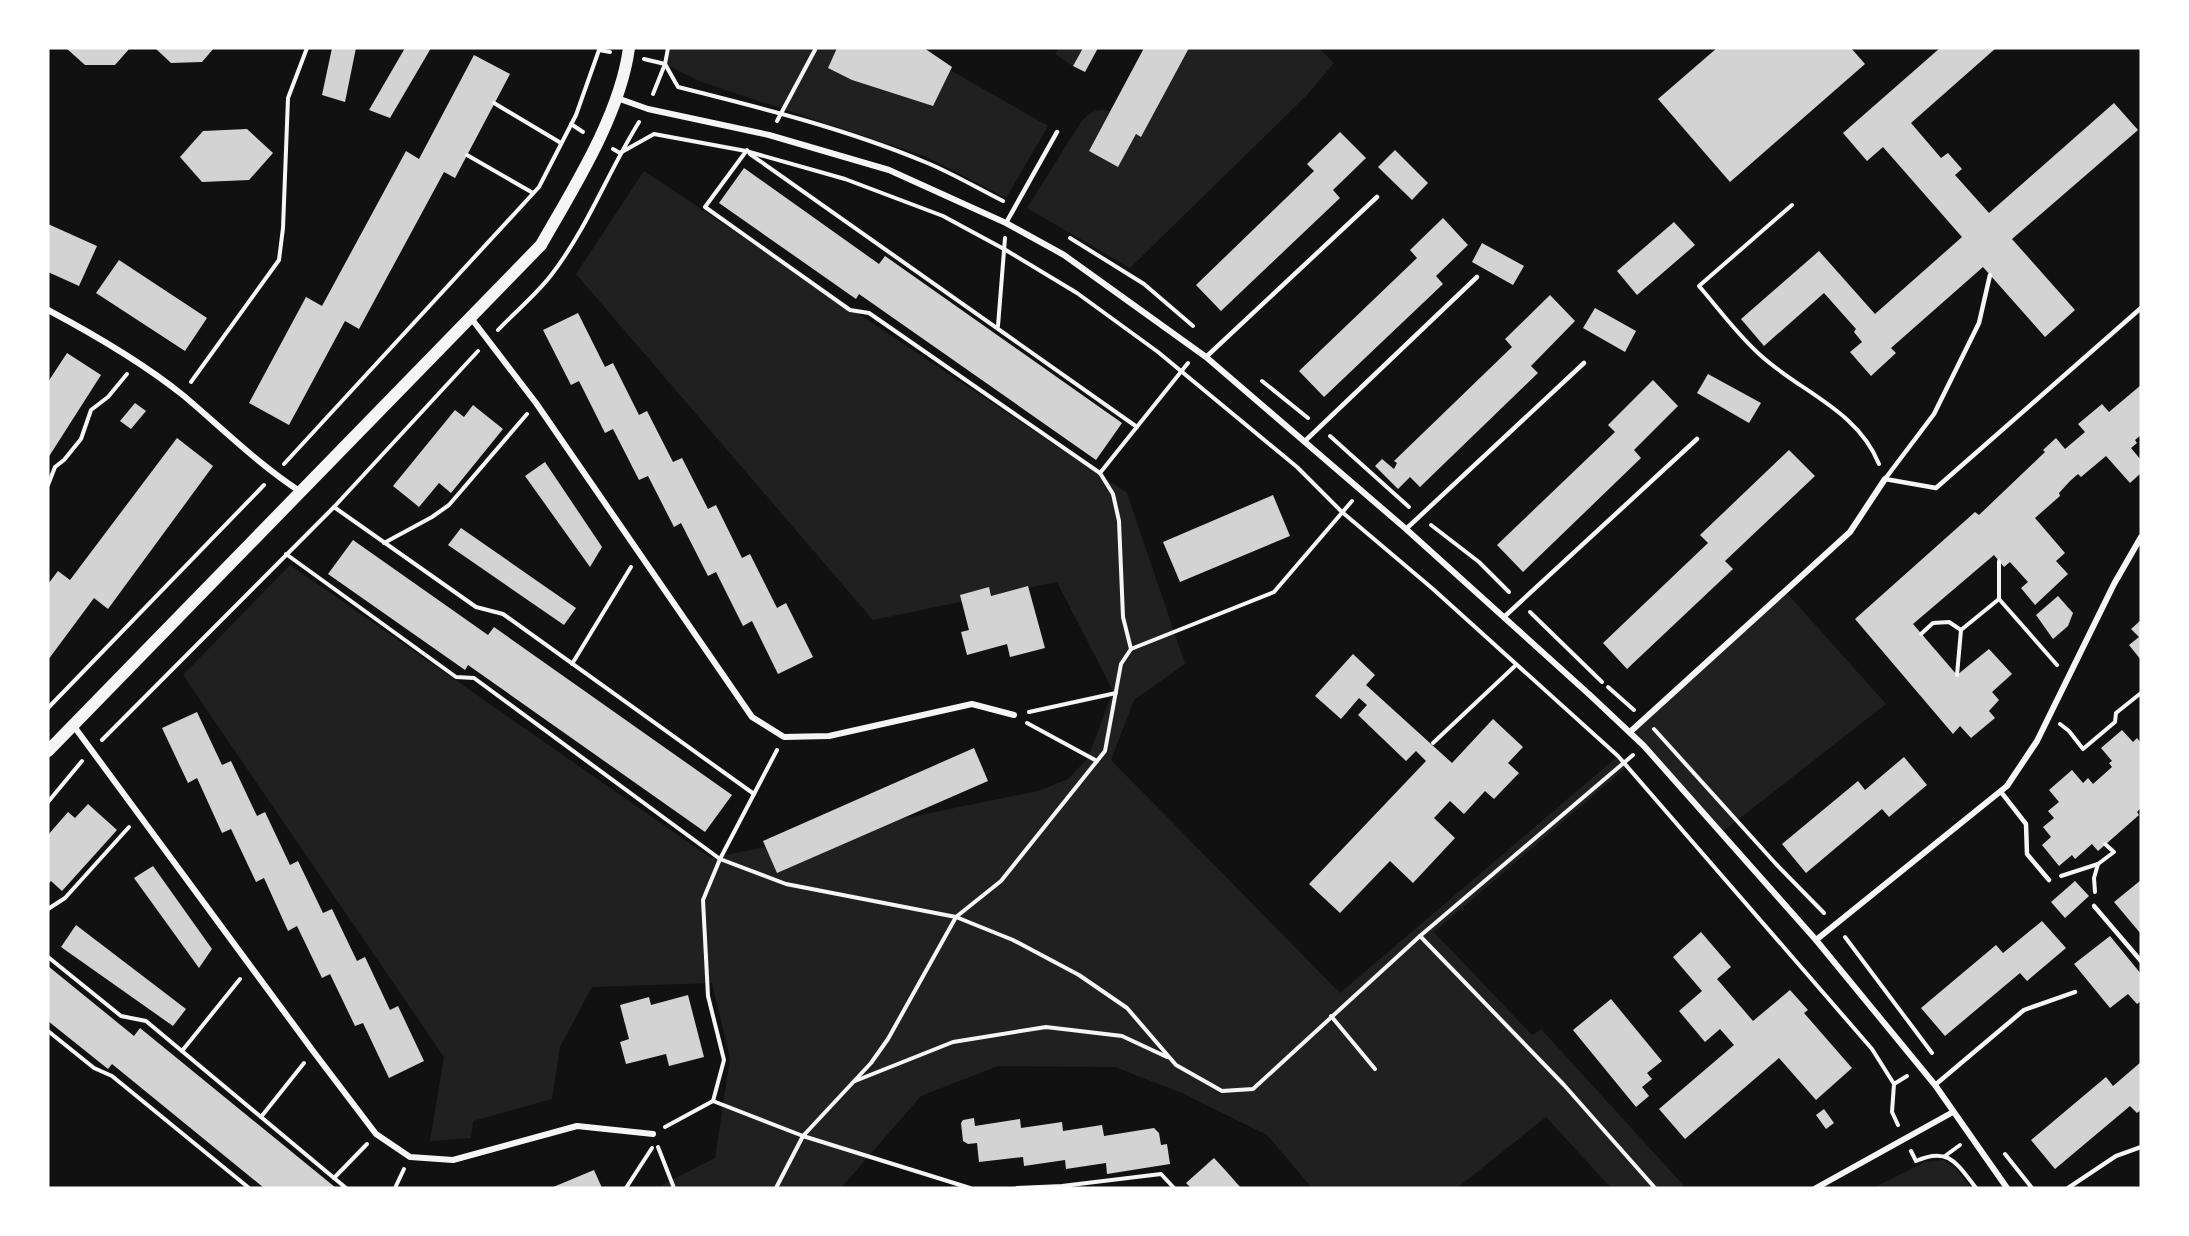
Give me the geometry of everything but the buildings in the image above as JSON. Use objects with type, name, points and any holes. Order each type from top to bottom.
[{"type":"main road","points":[[48,751],[541,245],[607,121],[616,98],[629,48]]},
{"type":"street","points":[[616,98],[648,109],[769,135],[889,170],[1006,223],[1064,255],[1206,357],[1406,529],[1630,732],[1816,939],[1935,1085],[2007,1188]]},
{"type":"street","points":[[48,310],[137,362],[182,395],[274,475],[301,492]]},
{"type":"street","points":[[471,317],[536,403],[752,717],[784,737],[829,736],[972,704],[1014,715]]},
{"type":"street","points":[[1630,732],[1850,532],[1885,478]]},
{"type":"street","points":[[1816,939],[2007,786],[2037,741],[2069,680],[2114,584],[2141,537]]},
{"type":"street","points":[[72,725],[376,1134],[410,1157],[453,1160],[577,1126],[653,1134]]},
{"type":"street","points":[[1816,1188],[1953,1112]]},
{"type":"lane","points":[[1006,223],[1057,132]]},
{"type":"lane","points":[[1206,357],[1377,197]]},
{"type":"lane","points":[[1990,275],[1979,323],[1934,414],[1885,478],[1936,488],[2141,308]]},
{"type":"lane","points":[[1305,441],[1477,277]]},
{"type":"lane","points":[[1406,529],[1584,363]]},
{"type":"lane","points":[[1504,617],[1697,439]]},
{"type":"lane","points":[[2001,792],[2026,824],[2027,854],[2049,880]]},
{"type":"lane","points":[[2094,906],[2141,961]]},
{"type":"lane","points":[[1935,1085],[2024,1010],[2075,992]]},
{"type":"lane","points":[[2068,1188],[2116,1156],[2141,1146]]},
{"type":"path","points":[[182,395],[279,260],[283,228],[288,98],[307,48]]},
{"type":"path","points":[[48,708],[274,475],[539,187],[580,105],[599,48]]},
{"type":"path","points":[[48,802],[91,751],[334,507],[488,340],[552,275],[596,205],[620,153],[648,109],[665,64],[668,48]]},
{"type":"path","points":[[769,135],[816,48]]},
{"type":"path","points":[[665,64],[678,87],[781,113],[926,162],[1014,207]]},
{"type":"path","points":[[495,103],[561,143]]},
{"type":"path","points":[[753,131],[746,151],[705,207],[850,310],[869,313],[1100,473],[1113,494],[1119,521],[1123,617],[1131,650]]},
{"type":"path","points":[[620,153],[654,134],[746,151],[845,179],[943,216],[1004,249],[1077,294],[1182,371],[1297,466],[1341,512],[1434,589],[1624,762],[1872,1049],[1894,1084],[1892,1112],[1916,1161],[1931,1154],[1945,1156],[1958,1166],[1976,1188]]},
{"type":"path","points":[[746,151],[1137,427]]},
{"type":"path","points":[[467,155],[533,193]]},
{"type":"path","points":[[1792,205],[1699,286],[1756,352],[1788,379],[1831,405],[1854,424],[1873,448],[1885,478]]},
{"type":"path","points":[[998,327],[1006,223]]},
{"type":"path","points":[[1063,234],[1144,284],[1217,346]]},
{"type":"path","points":[[1100,473],[1198,351]]},
{"type":"path","points":[[48,485],[55,467],[64,460],[81,439],[91,410],[108,398],[137,362]]},
{"type":"path","points":[[1255,376],[1320,427],[1420,517],[1479,562],[1658,733],[1776,864],[1836,925],[1948,1074]]},
{"type":"path","points":[[384,543],[449,505],[536,403]]},
{"type":"path","points":[[777,1188],[803,1136],[855,1081],[888,1039],[956,917],[1001,881],[1105,751],[1121,664],[1131,650],[1274,592],[1341,512],[1375,476]]},
{"type":"path","points":[[334,507],[476,607],[503,614],[754,794]]},
{"type":"path","points":[[572,664],[640,552]]},
{"type":"path","points":[[286,554],[456,677],[474,678],[720,859],[786,884],[956,917],[1013,940],[1089,982],[1127,1008],[1176,1065],[1222,1091],[1253,1089],[1420,936],[1658,733]]},
{"type":"path","points":[[1999,561],[1999,599],[2069,680]]},
{"type":"path","points":[[1957,675],[1961,630],[1999,599]]},
{"type":"path","points":[[1921,634],[1933,623],[1949,622],[1961,630]]},
{"type":"path","points":[[1434,744],[1516,665]]},
{"type":"path","points":[[1014,715],[1116,693]]},
{"type":"path","points":[[2069,731],[2083,749],[2115,722],[2116,713],[2141,693]]},
{"type":"path","points":[[1014,715],[1096,761]]},
{"type":"path","points":[[653,1134],[713,1101],[724,1060],[708,996],[703,900],[720,859],[784,737]]},
{"type":"path","points":[[48,909],[65,898],[138,816]]},
{"type":"path","points":[[2049,880],[2098,864],[2114,852],[2105,844]]},
{"type":"path","points":[[2094,906],[2094,878],[2098,864]]},
{"type":"path","points":[[1420,936],[1564,1085],[1655,1188]]},
{"type":"path","points":[[48,957],[121,1016],[146,1021],[346,1188]]},
{"type":"path","points":[[182,1051],[250,967]]},
{"type":"path","points":[[1331,1016],[1375,1069]]},
{"type":"path","points":[[855,1081],[953,1042],[1046,1027],[1122,1036],[1168,1058]]},
{"type":"path","points":[[48,1031],[94,1068],[112,1076],[249,1188]]},
{"type":"path","points":[[261,1117],[313,1052]]},
{"type":"path","points":[[713,1101],[803,1136],[970,1188]]},
{"type":"path","points":[[334,1178],[376,1134]]},
{"type":"path","points":[[626,1188],[656,1142],[674,1188]]},
{"type":"path","points":[[2003,1151],[2032,1188]]},
{"type":"path","points":[[1017,1188],[1062,1186],[1161,1174],[1174,1188]]},
{"type":"shaded area","points":[[668,48],[837,48],[828,68],[852,80],[932,106],[950,70],[1048,126],[1006,198],[927,157],[699,81],[665,64]]},
{"type":"shaded area","points":[[1059,48],[1083,48],[1073,66],[1055,54]]},
{"type":"shaded area","points":[[1189,48],[1319,48],[1334,63],[1308,94],[1130,268],[1027,208],[1081,122],[1094,112],[1110,111],[1089,151],[1118,167],[1136,134],[1141,137]]},
{"type":"shaded area","points":[[644,171],[1127,493],[1185,664],[1134,700],[1111,760],[1340,993],[1618,756],[1628,766],[1434,932],[1532,1035],[1541,1029],[1686,1188],[1611,1188],[1546,1117],[1457,1188],[1312,1188],[1267,1135],[1182,1093],[1115,1067],[998,1066],[921,1096],[841,1188],[656,1188],[715,1158],[730,1059],[712,983],[592,987],[560,1047],[552,1099],[473,1121],[471,1138],[430,1141],[444,1057],[183,675],[290,565],[711,858],[1038,791],[1068,779],[1088,758],[1113,691],[1057,582],[873,620],[576,274]]},
{"type":"shaded area","points":[[1786,592],[1886,704],[1721,833],[1630,732]]},
{"type":"shaded area","points":[[1944,1160],[1956,1169],[1971,1188],[1873,1188],[1925,1162]]}]
